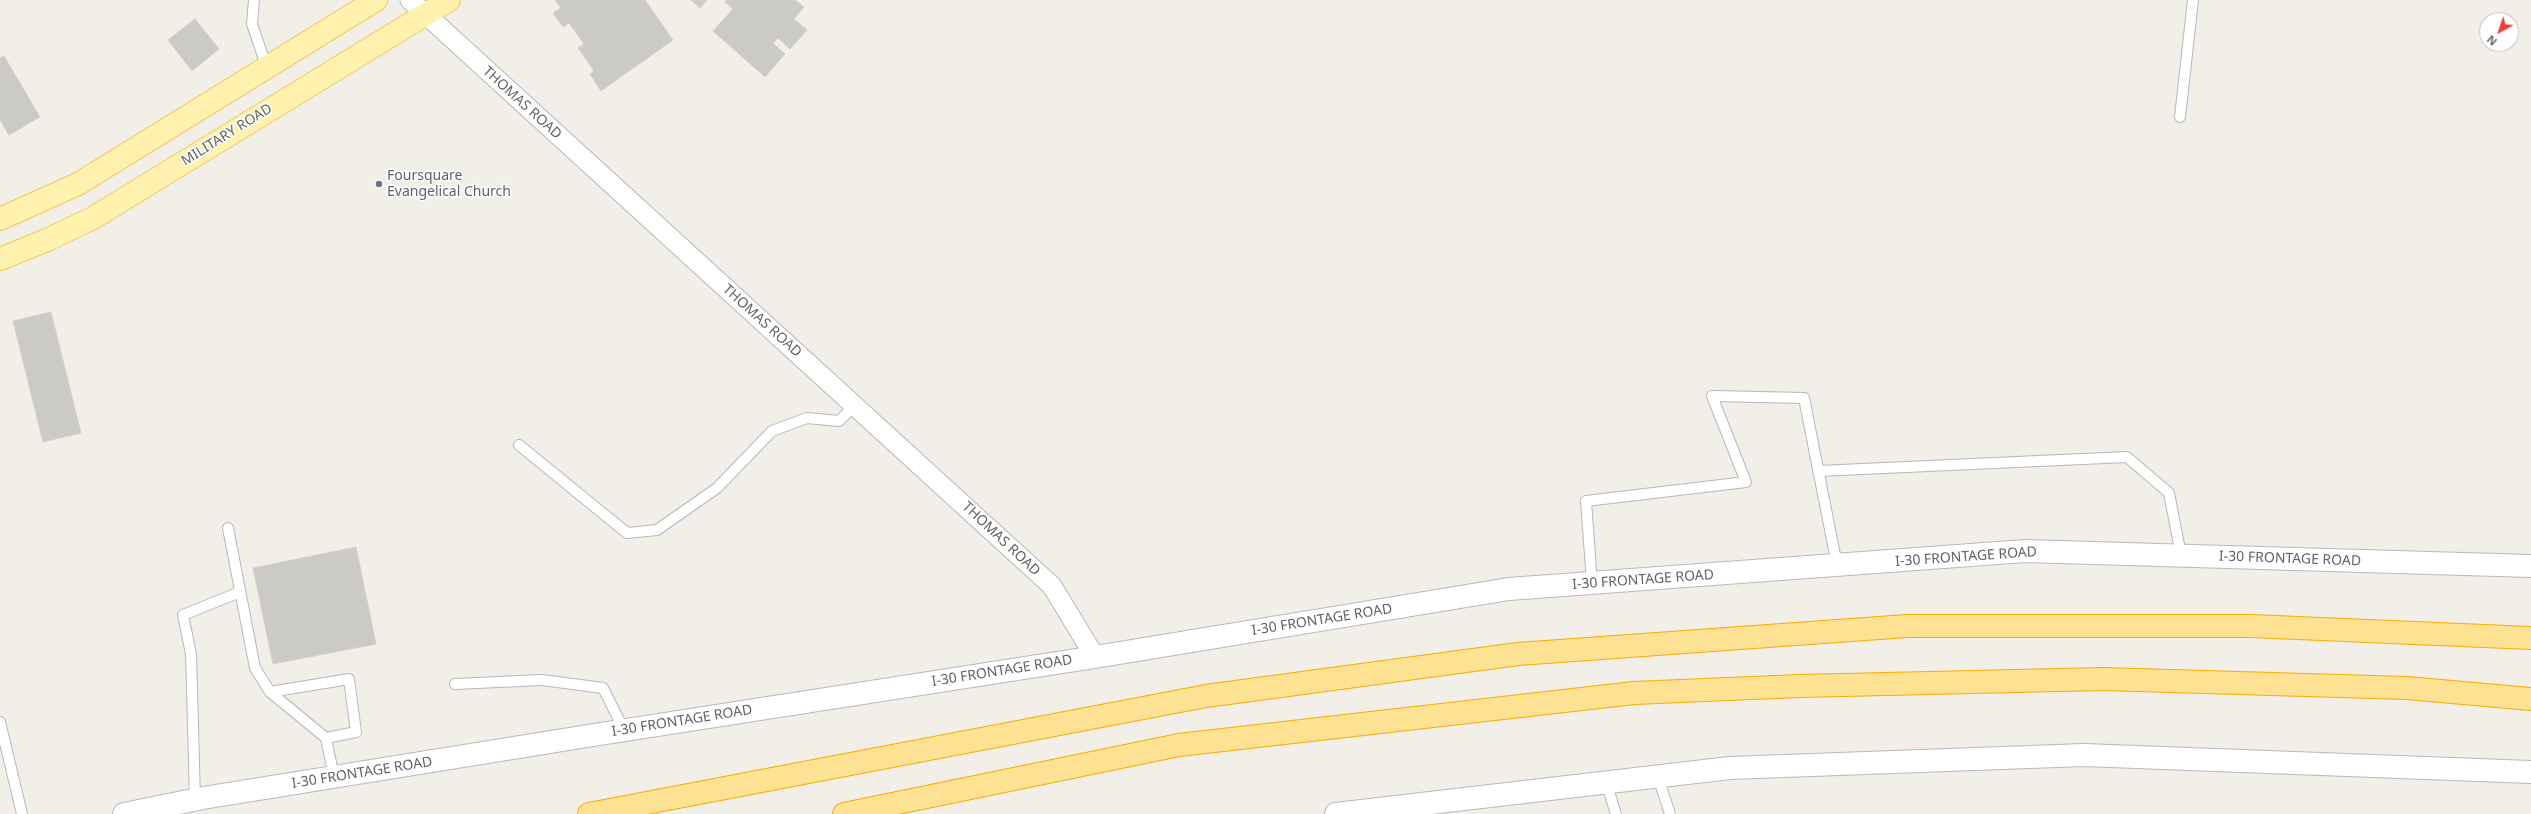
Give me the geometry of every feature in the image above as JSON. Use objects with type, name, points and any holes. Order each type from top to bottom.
[{"type":"highway","points":[[589,814],[1206,696],[1518,654],[1907,626],[2251,626],[2531,638]]},
{"type":"highway","points":[[844,814],[1179,745],[1634,693],[1799,686],[2103,679],[2407,688],[2531,699]]},
{"type":"main road","points":[[0,219],[78,184],[376,0]]},
{"type":"main road","name":"MILITARY ROAD","points":[[0,258],[48,240],[93,218],[449,0]]},
{"type":"main road","name":"I-30 FRONTAGE ROAD","points":[[124,814],[195,800],[334,777],[624,730],[1095,657],[1509,589],[2026,551],[2531,565]]},
{"type":"main road","points":[[1336,814],[1730,768],[2084,755],[2531,772]]},
{"type":"street","name":"THOMAS ROAD","points":[[410,0],[425,16],[855,405],[1052,586],[1095,657]]},
{"type":"lane","points":[[254,0],[252,24],[267,68]]},
{"type":"lane","points":[[2180,117],[2193,0]]},
{"type":"lane","points":[[1592,583],[1586,501],[1746,482],[1712,396],[1804,398],[1837,565]]},
{"type":"lane","points":[[519,445],[628,533],[657,530],[717,488],[772,431],[807,418],[839,421],[855,405]]},
{"type":"lane","points":[[1818,471],[2127,457],[2169,493],[2181,555]]},
{"type":"lane","points":[[228,528],[255,668],[270,692],[326,738],[334,777]]},
{"type":"lane","points":[[195,800],[191,654],[183,615],[240,592]]},
{"type":"lane","points":[[270,692],[349,679],[356,732],[326,738]]},
{"type":"lane","points":[[455,684],[542,680],[603,688],[624,730]]},
{"type":"lane","points":[[0,722],[22,814]]},
{"type":"lane","points":[[1658,776],[1670,814]]},
{"type":"lane","points":[[1606,782],[1616,814]]},
{"type":"building","points":[[555,0],[645,0],[673,40],[601,91],[590,74],[594,71],[578,48],[584,44],[569,23],[563,27],[553,13],[561,8]]},
{"type":"building","points":[[691,0],[707,0],[700,8]]},
{"type":"building","points":[[726,0],[795,0],[804,7],[794,19],[807,30],[790,49],[778,38],[773,43],[785,54],[765,77],[713,31],[733,9],[725,2]]},
{"type":"building","points":[[195,19],[219,49],[192,71],[168,40]]},
{"type":"building","points":[[4,56],[40,117],[9,135],[0,120],[0,58]]},
{"type":"building","points":[[51,312],[81,433],[43,442],[13,321]]},
{"type":"building","points":[[356,547],[376,644],[273,664],[253,568]]},
{"type":"place","name":"Foursquare Evangelical Church","points":[[379,184]]}]
